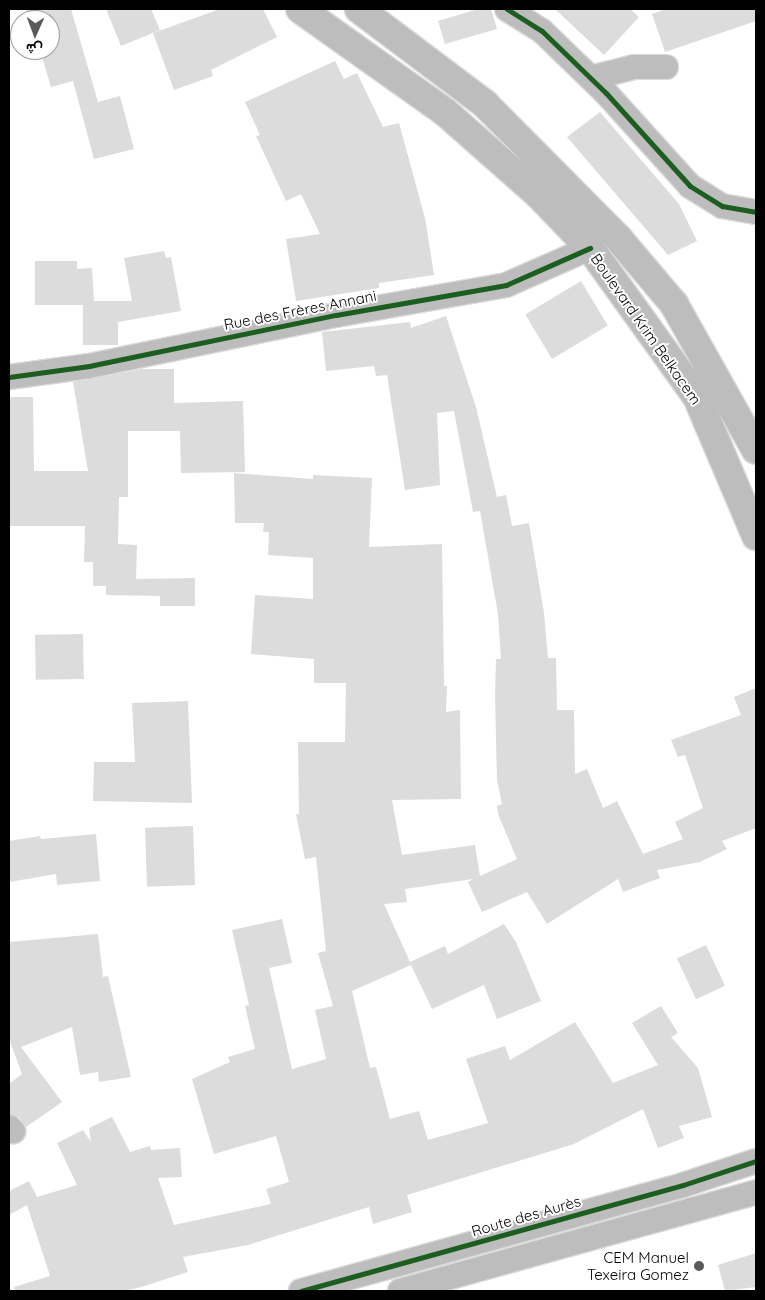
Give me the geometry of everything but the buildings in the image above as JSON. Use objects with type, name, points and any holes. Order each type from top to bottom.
[{"type":"main road","name":"Boulevard Krim Belkacem","points":[[300,9],[445,112],[539,194],[590,248],[697,397],[756,536]]},
{"type":"main road","name":"Boulevard Krim Belkacem","points":[[358,9],[485,104],[618,238],[674,304],[756,450]]},
{"type":"street","points":[[507,9],[542,31],[591,78],[690,186],[722,206],[756,212]]},
{"type":"street","points":[[591,78],[634,67],[666,68]]},
{"type":"street","name":"Rue des Frères Annani","points":[[9,377],[89,366],[336,315],[506,285],[590,248]]},
{"type":"street","name":"Route des Aurès","points":[[301,1291],[683,1185],[756,1161]]},
{"type":"street","points":[[400,1291],[756,1192]]},
{"type":"cycle path","points":[[507,9],[542,31],[606,93],[690,186],[722,206],[756,212]]},
{"type":"cycle path","points":[[9,377],[89,366],[336,315],[506,285],[590,248]]},
{"type":"cycle path","points":[[301,1291],[683,1185],[756,1161]]},
{"type":"place","name":"CEM Manuel Texeira Gomez","points":[[699,1266]]}]
